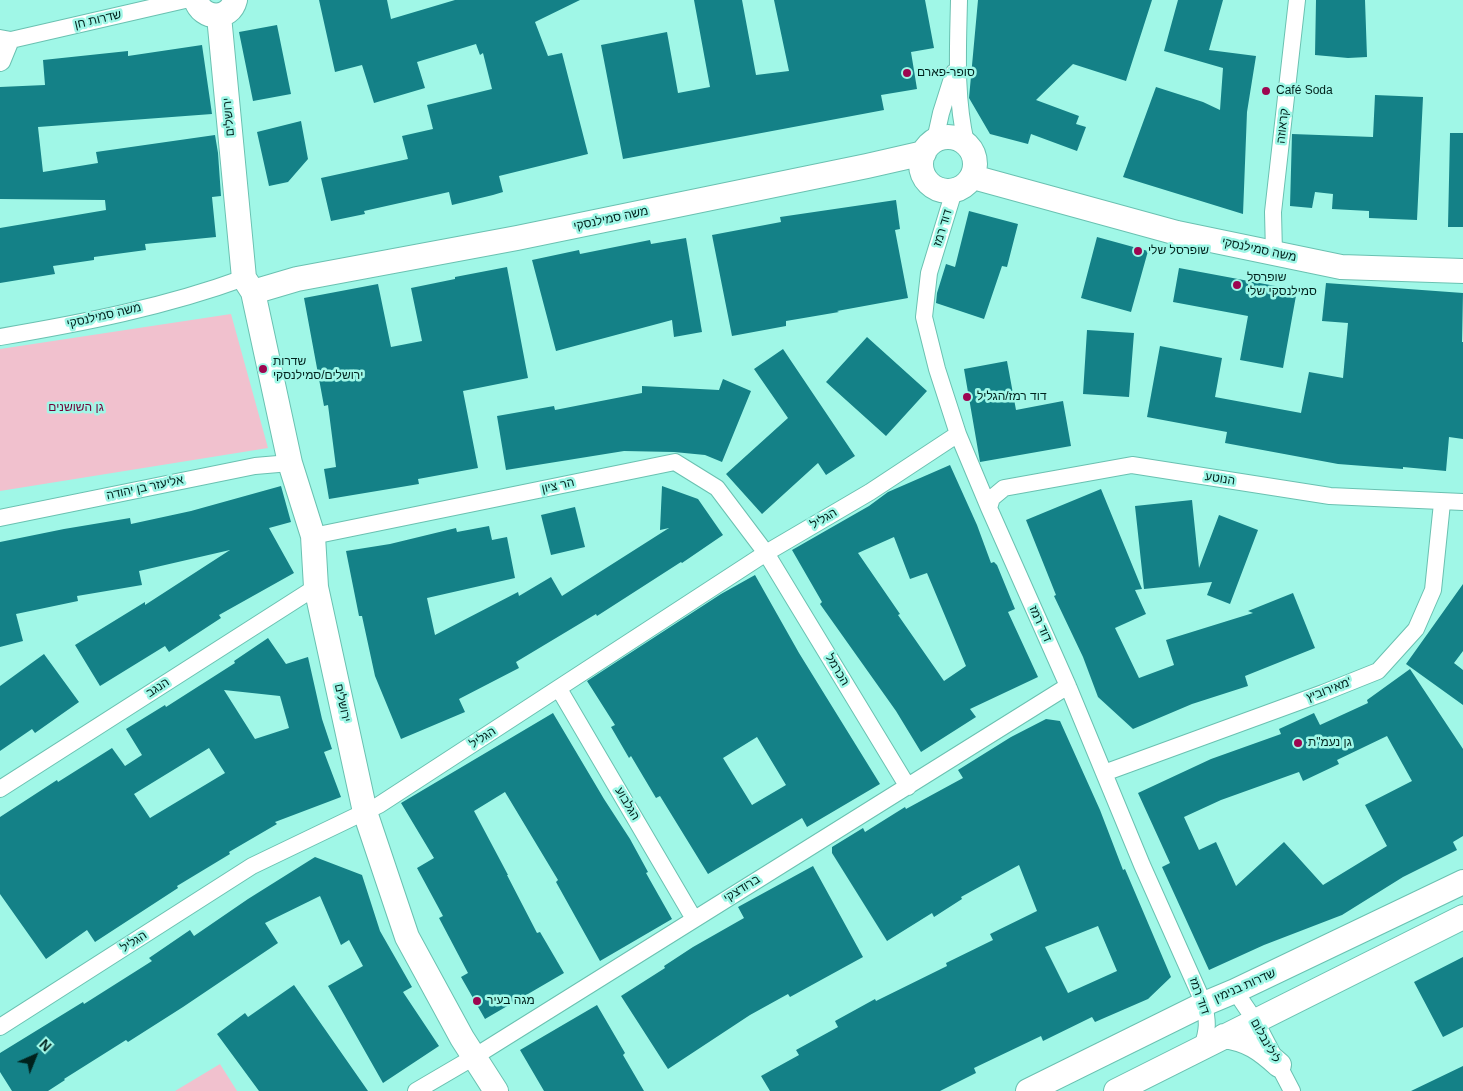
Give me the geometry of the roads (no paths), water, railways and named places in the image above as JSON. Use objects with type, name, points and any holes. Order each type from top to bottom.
[{"type":"street","name":"שדרות חן","points":[[0,63],[2,62],[6,39],[186,0]]},
{"type":"street","points":[[196,0],[201,10],[212,16],[227,8]]},
{"type":"street","points":[[957,63],[922,169],[930,184],[937,189],[945,191],[954,191],[964,186],[972,177],[976,165],[973,153],[966,143],[960,115],[957,63],[959,0]]},
{"type":"street","name":"קראוזה","points":[[1274,253],[1273,212],[1297,0]]},
{"type":"street","name":"ירושלים","points":[[227,8],[238,219],[290,463],[313,536],[316,587],[365,812],[407,937],[474,1057],[496,1091]]},
{"type":"street","points":[[929,146],[941,138],[954,137],[966,143]]},
{"type":"street","name":"משה סמילנסקי","points":[[0,337],[83,323],[208,292],[220,294],[252,282],[296,279],[517,238],[867,166],[929,146]]},
{"type":"street","name":"משה סמילנסקי","points":[[972,177],[1177,233],[1341,267],[1463,271]]},
{"type":"street","name":"דוד רמז","points":[[954,191],[929,272],[924,317],[937,369],[958,434],[989,508],[1068,686],[1142,865],[1204,1004],[1208,1021],[1207,1033],[1202,1047]]},
{"type":"street","name":"הגליל","points":[[0,1027],[252,866],[379,805],[766,553],[870,492],[958,434]]},
{"type":"street","name":"הר ציון","points":[[313,536],[675,462],[717,488],[766,553]]},
{"type":"street","name":"אליעזר בן יהודה","points":[[0,518],[255,466],[290,463]]},
{"type":"street","name":"הנוטע","points":[[989,508],[992,498],[1004,488],[1132,465],[1330,496],[1463,502]]},
{"type":"street","name":"מאירוביץ'","points":[[1104,773],[1378,671],[1416,629],[1433,590],[1442,502]]},
{"type":"street","name":"הכרמל","points":[[766,553],[908,787]]},
{"type":"street","name":"הנגב","points":[[0,789],[316,587]]},
{"type":"street","name":"ברודצקי","points":[[416,1091],[474,1057],[1068,686]]},
{"type":"street","name":"הגלבוע","points":[[559,689],[694,919]]},
{"type":"street","name":"שדרות בנימין","points":[[1028,1091],[1204,1004],[1463,882]]},
{"type":"street","points":[[1123,1090],[1202,1047],[1256,1022],[1463,917]]},
{"type":"street","name":"לילינבלום","points":[[1235,991],[1256,1022],[1292,1091]]},
{"type":"street","points":[[1224,1036],[1240,1039],[1254,1045],[1278,1065]]},
{"type":"place","name":"סופר-פארם","points":[[907,73]]},
{"type":"place","name":"Café Soda","points":[[1266,91]]},
{"type":"place","name":"שופרסל שלי","points":[[1138,251]]},
{"type":"place","name":"שופרסל סמילנסקי שלי","points":[[1237,285]]},
{"type":"place","name":"שדרות ירושלים/סמילנסקי","points":[[263,369]]},
{"type":"place","name":"דוד רמז/הגליל","points":[[967,397]]},
{"type":"place","name":"גן נעמ\"ת","points":[[1298,743]]},
{"type":"place","name":"מגה בעיר","points":[[477,1001]]},
{"type":"park label","name":"גן השושנים","points":[[76,408]]}]
